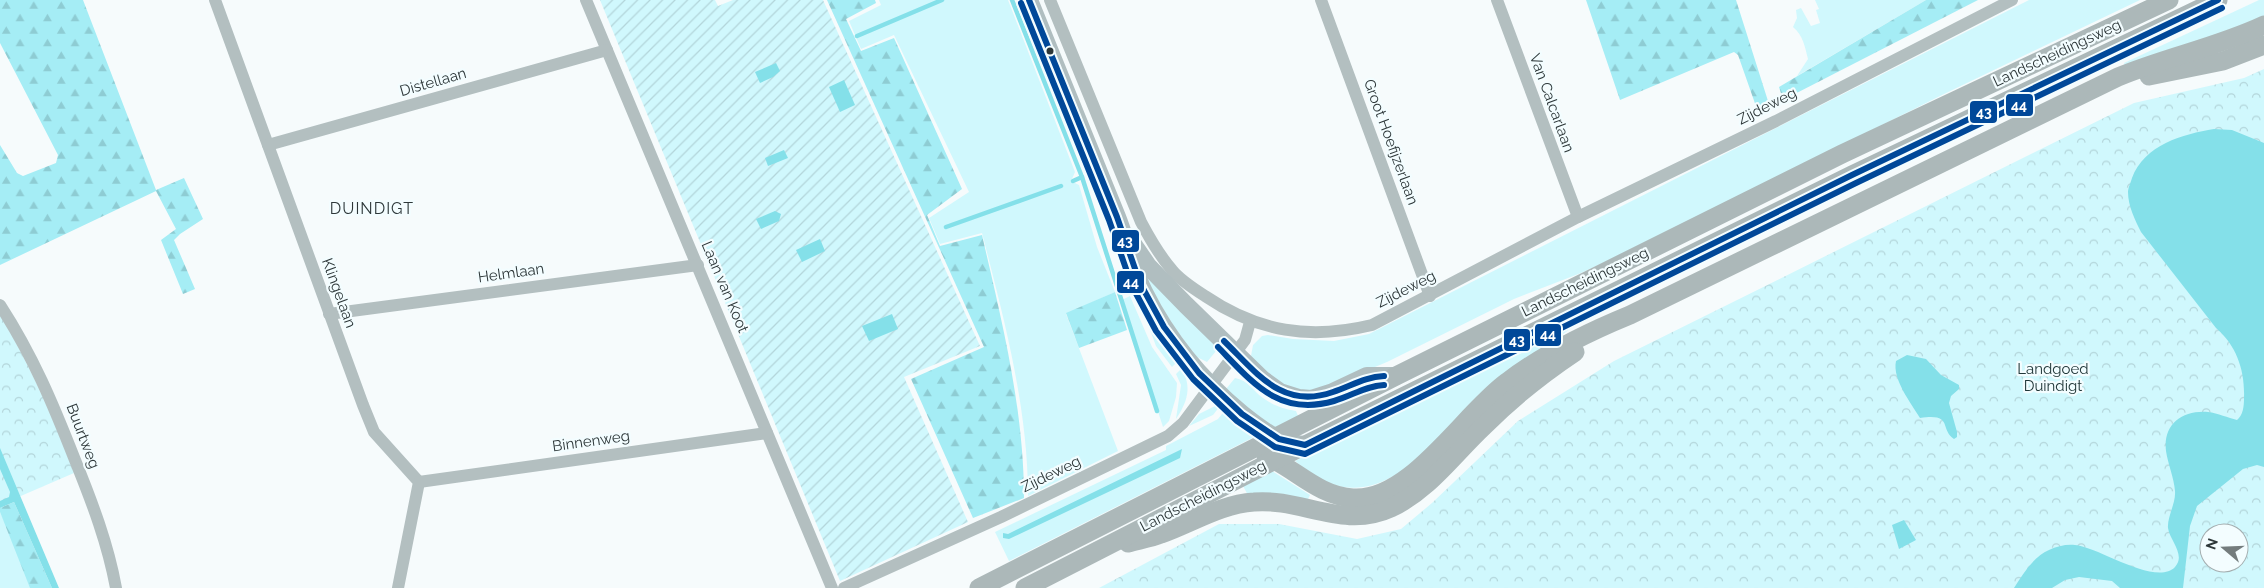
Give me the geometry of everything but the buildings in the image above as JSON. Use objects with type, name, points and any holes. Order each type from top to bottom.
[{"type":"main road","name":"Landscheidingsweg","points":[[979,588],[1396,376],[1842,154],[2169,0]]},
{"type":"main road","name":"Landscheidingsweg","points":[[1025,588],[1305,445],[1843,179],[2218,0]]},
{"type":"main road","points":[[1248,451],[1275,460],[1316,487],[1334,494],[1355,498],[1384,492],[1411,476],[1476,408],[1506,382],[1570,342],[1630,315],[2080,95],[2144,66],[2220,44],[2264,25]]},
{"type":"main road","points":[[2080,95],[2119,83],[2223,61],[2264,45]]},
{"type":"main road","points":[[1096,551],[1160,535],[1220,509],[1243,503],[1274,502],[1330,515],[1353,517],[1372,515],[1390,508],[1412,497],[1428,483],[1483,426],[1532,383],[1630,315]]},
{"type":"street","name":"Klingelaan","points":[[215,0],[374,432],[419,482]]},
{"type":"street","name":"Laan van Koot","points":[[586,0],[832,588]]},
{"type":"street","points":[[1029,0],[1118,220],[1143,291],[1186,360],[1228,404],[1275,438],[1291,444],[1305,445]]},
{"type":"street","points":[[1050,0],[1130,198],[1152,244],[1173,272],[1193,288],[1228,311],[1250,322]]},
{"type":"street","name":"Groot Hoefijzerlaan","points":[[1321,0],[1430,296]]},
{"type":"street","name":"Van Calcarlaan","points":[[1497,0],[1578,217]]},
{"type":"street","name":"Zijdeweg","points":[[844,588],[1001,517],[1168,436],[1183,423],[1245,340],[1250,322],[1301,331],[1344,332],[1372,325],[1578,217],[1776,120],[2012,0]]},
{"type":"street","name":"Distellaan","points":[[268,145],[607,50]]},
{"type":"street","points":[[1118,220],[1148,266],[1274,389],[1299,398],[1318,397],[1367,376],[1396,376]]},
{"type":"street","name":"Helmlaan","points":[[329,314],[698,264]]},
{"type":"street","name":"Buurtweg","points":[[0,305],[25,344],[51,399],[95,510],[116,588]]},
{"type":"street","name":"Binnenweg","points":[[419,482],[767,433]]},
{"type":"street","points":[[398,588],[419,482]]},
{"type":"green space","points":[[0,0],[83,0],[156,190],[184,178],[203,219],[174,240],[195,289],[183,294],[161,240],[176,229],[156,191],[0,265],[0,145],[17,173],[23,176],[56,163],[58,155],[0,43]]},
{"type":"green space","points":[[600,0],[715,0],[718,6],[733,0],[823,0],[980,346],[904,377],[968,522],[840,581]]},
{"type":"green space","points":[[827,0],[875,0],[876,3],[846,19],[861,51],[894,38],[962,189],[927,215],[940,246],[982,235],[1004,333],[1016,399],[1023,465],[1024,498],[973,518],[911,379],[984,347]]},
{"type":"green space","points":[[879,0],[1008,0],[1075,172],[1072,179],[1073,182],[1079,185],[1097,247],[1115,292],[1066,314],[1118,451],[1028,496],[1024,429],[1019,396],[1006,331],[982,233],[940,244],[929,218],[969,192],[894,35],[861,49],[849,21],[881,5]]},
{"type":"green space","points":[[1586,0],[1736,0],[1768,101],[1767,107],[1758,112],[1738,55],[1734,52],[1620,100]]},
{"type":"green space","points":[[1815,0],[1926,0],[1797,76],[1808,59],[1801,37],[1793,27],[1797,18],[1796,10],[1801,8],[1811,26],[1820,23],[1816,10],[1819,9]]},
{"type":"green space","points":[[1926,0],[1978,0],[1783,100],[1779,87]]},
{"type":"green space","points":[[2029,0],[2140,0],[1942,95],[1659,237],[1581,273],[1514,299],[1387,362],[1317,391],[1288,391],[1253,364],[1251,356],[1253,345],[1262,336],[1334,341],[1369,334]]},
{"type":"green space","points":[[2259,0],[2264,0],[2264,18],[2125,66],[2124,63]]},
{"type":"green space","name":"Landgoed Duindigt","points":[[2264,69],[2264,588],[1099,588],[1219,524],[1279,524],[1357,539],[1401,529],[1432,503],[1518,421],[1614,361],[2134,103],[2244,78]]},
{"type":"green space","points":[[1146,272],[1217,345],[1216,351],[1207,362],[1197,357],[1186,344],[1146,285]]},
{"type":"green space","points":[[1115,292],[1127,330],[1079,348],[1066,313]]},
{"type":"green space","points":[[1130,296],[1152,347],[1177,383],[1176,397],[1169,421],[1163,427],[1122,300]]},
{"type":"green space","points":[[0,314],[22,353],[58,431],[74,473],[0,505]]},
{"type":"green space","points":[[1146,319],[1176,363],[1172,367],[1156,346]]},
{"type":"green space","points":[[1581,321],[1498,382],[1435,444],[1394,476],[1373,485],[1350,488],[1327,482],[1310,473],[1295,461]]},
{"type":"green space","points":[[1181,369],[1185,375],[1188,388],[1186,401],[1176,419],[1181,385],[1176,374]]},
{"type":"green space","points":[[1235,378],[1247,383],[1259,395],[1271,403],[1296,411],[1298,416],[1270,430],[1226,389]]},
{"type":"green space","points":[[1217,405],[1220,406],[1213,415],[1189,426],[1199,414]]},
{"type":"green space","points":[[1226,409],[1260,434],[1009,561],[995,532],[1166,450],[1166,446],[1218,419]]},
{"type":"green space","points":[[1272,471],[1310,495],[1305,505],[1249,497],[1243,486]]},
{"type":"green space","points":[[14,502],[52,588],[30,588],[0,512],[0,508]]},
{"type":"green space","points":[[0,512],[35,588],[0,588]]},
{"type":"shaded area","points":[[776,63],[780,71],[773,77],[760,83],[755,72]]},
{"type":"shaded area","points":[[844,80],[855,105],[840,112],[829,87]]},
{"type":"shaded area","points":[[2214,129],[2232,130],[2264,143],[2264,467],[2257,465],[2243,469],[2197,506],[2190,526],[2183,588],[2120,588],[2112,581],[2079,577],[2065,580],[2052,588],[2014,588],[2029,566],[2038,557],[2052,549],[2065,545],[2085,547],[2141,569],[2155,572],[2166,572],[2175,567],[2178,562],[2178,553],[2168,528],[2175,491],[2166,451],[2168,433],[2176,421],[2190,413],[2215,413],[2237,420],[2241,416],[2244,401],[2243,378],[2238,360],[2229,343],[2141,232],[2134,218],[2128,190],[2138,167],[2155,149],[2178,138]]},
{"type":"shaded area","points":[[784,150],[788,158],[768,166],[765,158]]},
{"type":"shaded area","points":[[775,211],[781,214],[779,221],[761,229],[756,219]]},
{"type":"shaded area","points":[[820,239],[825,251],[802,262],[796,250]]},
{"type":"shaded area","points":[[892,314],[898,329],[869,341],[862,326]]},
{"type":"shaded area","points":[[1907,355],[1926,359],[1941,375],[1959,385],[1959,389],[1951,396],[1949,403],[1957,432],[1957,437],[1954,439],[1947,431],[1942,420],[1931,417],[1920,418],[1903,391],[1897,375],[1896,361]]},
{"type":"shaded area","points":[[0,448],[59,588],[52,588],[14,502],[0,508],[0,501],[9,497],[10,492],[0,469]]},
{"type":"shaded area","points":[[1182,449],[1180,458],[1009,539],[1003,538],[1003,533],[1008,534]]},
{"type":"shaded area","points":[[1904,520],[1916,540],[1899,549],[1892,525]]},
{"type":"waterway","points":[[857,36],[942,0]]},
{"type":"waterway","points":[[1012,0],[1082,177],[1157,411]]},
{"type":"waterway","points":[[1073,181],[1082,177]]},
{"type":"waterway","points":[[946,227],[1061,186]]},
{"type":"transit line","name":"43","points":[[1029,0],[1117,217],[1140,283],[1164,327],[1199,373],[1242,414],[1279,439],[1305,445],[1852,175],[2218,0]]},
{"type":"transit line","name":"44","points":[[1021,3],[1109,220],[1132,286],[1156,331],[1193,379],[1237,421],[1275,447],[1305,454],[1856,183],[2222,8]]},
{"type":"transit line","name":"43","points":[[1224,341],[1272,385],[1285,392],[1299,396],[1315,396],[1333,392],[1364,380],[1384,376]]},
{"type":"transit line","name":"44","points":[[1218,347],[1243,373],[1268,394],[1298,404],[1315,405],[1334,401],[1371,387],[1384,385]]},
{"type":"district","name":"DUINDIGT","points":[[372,208]]}]
